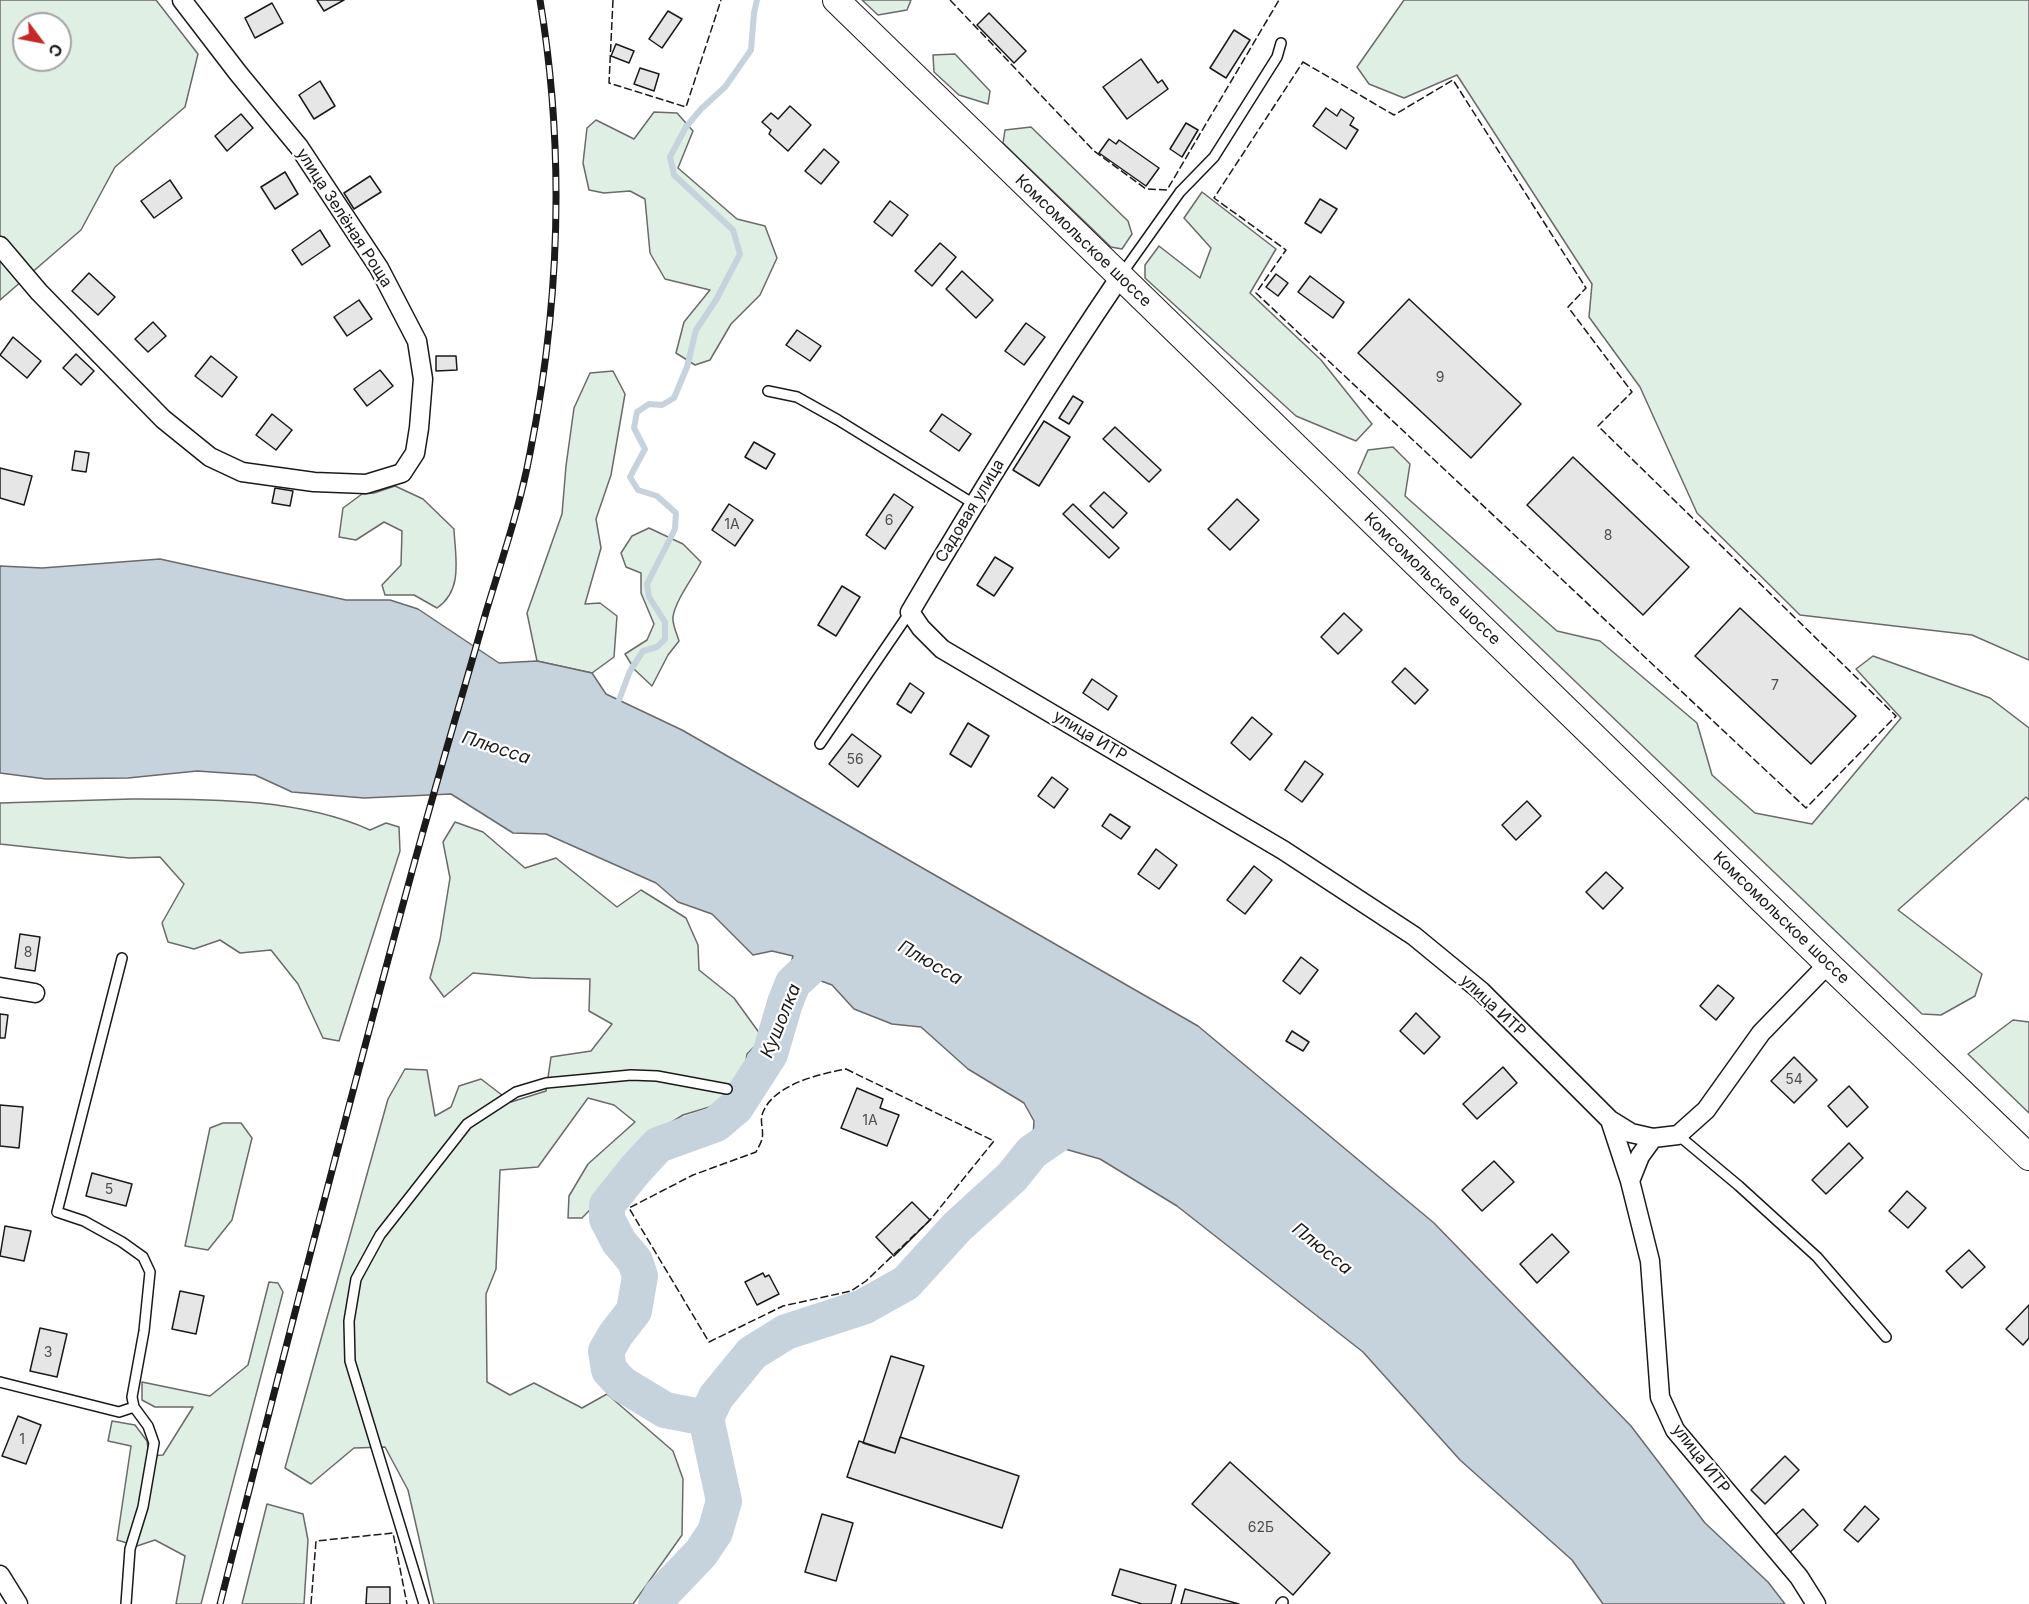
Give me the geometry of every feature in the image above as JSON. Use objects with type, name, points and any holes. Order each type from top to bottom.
[{"type":"main road","name":"Комсомольское шоссе","points":[[836,0],[2029,1157]]},
{"type":"street","name":"улица Зелёная Роща","points":[[0,246],[39,292],[163,419],[210,457],[242,472],[314,482],[366,484],[402,473],[415,453],[419,428],[423,379],[417,341],[380,268],[299,147],[182,0]]},
{"type":"street","name":"Садовая улица","points":[[910,612],[1064,360],[1120,277]]},
{"type":"street","name":"улица ИТР","points":[[910,612],[921,628],[942,649],[1283,850],[1414,936],[1481,992],[1610,1120],[1630,1181],[1650,1261],[1660,1397],[1675,1430],[1799,1577],[1816,1604]]},
{"type":"street","points":[[1610,1120],[1631,1132],[1653,1138],[1678,1135],[1706,1110],[1761,1033],[1828,964]]},
{"type":"street","points":[[0,987],[35,993]]},
{"type":"street","points":[[1630,1181],[1640,1156],[1653,1138]]},
{"type":"street","points":[[0,1575],[18,1604]]},
{"type":"lane","points":[[1120,277],[1180,192],[1214,157],[1276,57],[1281,42]]},
{"type":"lane","points":[[768,391],[796,397],[828,414],[974,504]]},
{"type":"lane","name":"Садовая улица","points":[[820,744],[910,612]]},
{"type":"lane","points":[[122,958],[57,1212],[84,1221],[122,1242],[143,1257],[150,1272],[144,1332],[132,1397],[134,1407],[148,1426],[154,1443],[143,1507],[130,1549],[126,1604]]},
{"type":"lane","points":[[424,1604],[350,1361],[349,1321],[356,1279],[380,1235],[467,1124],[516,1092],[546,1083],[631,1075],[657,1076],[728,1089]]},
{"type":"lane","points":[[1678,1135],[1739,1186],[1817,1257],[1886,1338]]},
{"type":"lane","points":[[0,1382],[119,1412],[134,1407]]},
{"type":"green space","points":[[0,0],[156,0],[198,54],[185,107],[115,167],[81,230],[0,300]]},
{"type":"green space","points":[[862,0],[911,0],[907,10],[878,15]]},
{"type":"green space","points":[[1404,0],[2029,0],[2029,660],[1972,635],[1800,615],[1697,513],[1640,387],[1589,317],[1592,284],[1457,75],[1404,98],[1369,84],[1357,67]]},
{"type":"green space","points":[[955,54],[990,91],[988,104],[959,95],[934,72],[933,55]]},
{"type":"green space","points":[[654,112],[677,113],[693,131],[678,168],[737,219],[765,226],[777,258],[760,295],[731,324],[710,360],[695,365],[676,353],[684,322],[710,290],[665,279],[650,253],[645,199],[630,191],[604,193],[589,190],[583,163],[587,128],[596,120],[634,139]]},
{"type":"green space","points":[[1031,127],[1128,221],[1132,234],[1122,249],[1111,247],[1003,143],[1005,130]]},
{"type":"green space","points":[[1202,192],[1276,249],[1250,293],[1321,360],[1372,424],[1356,441],[1296,416],[1145,278],[1145,265],[1159,246],[1200,278],[1211,248],[1184,218]]},
{"type":"green space","points":[[613,371],[625,394],[611,475],[596,519],[601,548],[585,604],[600,603],[617,616],[614,657],[592,673],[537,661],[527,613],[562,514],[574,408],[590,373]]},
{"type":"green space","points":[[1393,447],[1410,464],[1405,496],[1557,631],[1600,641],[1697,723],[1712,775],[1755,813],[1812,824],[1901,718],[1856,669],[1873,656],[1990,698],[2029,728],[2029,800],[2026,797],[1898,910],[1982,974],[1975,996],[1941,1015],[1922,1014],[1358,473],[1368,450]]},
{"type":"green space","points":[[395,486],[423,499],[454,529],[455,582],[446,601],[437,608],[414,595],[385,595],[382,585],[401,565],[402,531],[384,522],[356,540],[339,537],[343,508],[362,494],[374,493]]},
{"type":"green space","points":[[649,528],[683,544],[701,562],[674,611],[673,623],[679,641],[668,655],[652,686],[635,670],[625,654],[647,640],[654,624],[641,593],[641,573],[626,567],[621,553],[632,536]]},
{"type":"green space","points":[[131,799],[253,802],[314,812],[343,819],[370,830],[386,823],[399,827],[400,851],[339,1041],[323,1038],[298,984],[271,950],[240,953],[220,940],[194,949],[168,942],[162,923],[184,884],[160,857],[129,858],[0,844],[0,803]]},
{"type":"green space","points":[[455,822],[483,832],[525,868],[556,858],[617,907],[641,890],[686,918],[698,945],[699,970],[734,998],[763,1038],[747,1054],[743,1081],[716,1105],[683,1115],[649,1136],[622,1177],[582,1218],[568,1218],[569,1196],[588,1164],[635,1122],[614,1105],[588,1098],[538,1167],[500,1170],[496,1269],[486,1294],[487,1382],[510,1395],[534,1383],[582,1408],[607,1394],[673,1451],[683,1479],[682,1535],[633,1604],[434,1604],[408,1490],[385,1447],[354,1448],[311,1484],[285,1468],[388,1099],[405,1069],[427,1070],[435,1116],[451,1107],[459,1086],[481,1079],[511,1102],[546,1091],[551,1057],[591,1051],[612,1024],[589,1011],[590,979],[531,978],[473,973],[444,997],[430,978],[440,940],[450,878],[443,842]]},
{"type":"green space","points":[[2013,1020],[2029,1022],[2029,1113],[1968,1054]]},
{"type":"green space","points":[[223,1123],[241,1123],[252,1138],[232,1220],[208,1250],[185,1246],[210,1128]]},
{"type":"green space","points":[[269,1282],[278,1283],[283,1292],[201,1604],[176,1604],[185,1556],[155,1540],[137,1546],[117,1540],[131,1446],[108,1441],[112,1421],[135,1425],[147,1441],[149,1456],[163,1455],[193,1407],[155,1407],[142,1400],[142,1382],[210,1396],[248,1365]]},
{"type":"green space","points":[[267,1504],[303,1514],[308,1540],[304,1604],[242,1604]]},
{"type":"water","name":"Плюсса","points":[[160,559],[346,600],[390,600],[418,609],[499,663],[537,661],[592,673],[606,694],[682,730],[1198,1026],[1434,1223],[1631,1426],[1705,1523],[1768,1582],[1785,1604],[1603,1604],[1572,1560],[1460,1460],[1363,1352],[1177,1206],[1100,1159],[1058,1147],[1032,1152],[1034,1121],[1024,1103],[968,1069],[921,1027],[892,1024],[854,1009],[832,985],[813,978],[793,983],[789,971],[793,956],[772,951],[753,955],[712,914],[678,902],[656,883],[546,834],[513,833],[451,794],[364,798],[292,792],[255,775],[197,771],[128,778],[46,779],[0,773],[0,566],[42,568]]},
{"type":"building","points":[[317,0],[344,0],[324,11]]},
{"type":"building","points":[[272,3],[283,23],[255,38],[245,18]]},
{"type":"building","points":[[668,11],[682,19],[662,48],[649,39]]},
{"type":"building","points":[[989,13],[1026,51],[1014,63],[977,25]]},
{"type":"building","points":[[1234,30],[1250,40],[1226,78],[1210,68]]},
{"type":"building","points":[[616,44],[634,51],[629,63],[611,56]]},
{"type":"building","points":[[1141,59],[1158,83],[1162,80],[1168,89],[1127,119],[1103,87]]},
{"type":"building","points":[[640,68],[659,74],[654,91],[634,84]]},
{"type":"building","points":[[320,81],[335,106],[314,119],[299,95]]},
{"type":"building","points":[[790,106],[811,125],[788,151],[769,134],[771,130],[762,122],[771,113],[778,119]]},
{"type":"building","points":[[1326,108],[1337,116],[1341,109],[1354,118],[1350,125],[1358,130],[1346,149],[1313,126]]},
{"type":"building","points":[[241,114],[253,128],[227,151],[215,136]]},
{"type":"building","points":[[1186,123],[1198,130],[1182,157],[1170,149]]},
{"type":"building","points":[[1109,139],[1116,144],[1119,140],[1159,168],[1146,186],[1099,153]]},
{"type":"building","points":[[824,149],[839,162],[821,184],[805,171]]},
{"type":"building","points":[[285,172],[298,194],[275,209],[261,187]]},
{"type":"building","points":[[370,176],[381,192],[354,209],[344,193]]},
{"type":"building","points":[[170,180],[182,198],[154,218],[141,201]]},
{"type":"building","points":[[1320,199],[1337,209],[1321,233],[1305,223]]},
{"type":"building","points":[[890,201],[908,215],[892,236],[874,222]]},
{"type":"building","points":[[320,230],[330,246],[302,265],[292,250]]},
{"type":"building","points":[[940,243],[956,257],[932,286],[915,271]]},
{"type":"building","points":[[962,271],[993,300],[976,318],[946,289]]},
{"type":"building","points":[[89,273],[115,297],[98,315],[72,291]]},
{"type":"building","points":[[1276,274],[1288,283],[1278,296],[1266,287]]},
{"type":"building","points":[[1310,276],[1344,302],[1333,318],[1298,292]]},
{"type":"building","points":[[1409,299],[1521,404],[1471,458],[1358,353]]},
{"type":"building","points":[[359,300],[372,319],[347,336],[334,317]]},
{"type":"building","points":[[153,322],[166,336],[148,352],[135,339]]},
{"type":"building","points":[[1026,323],[1045,337],[1024,365],[1005,351]]},
{"type":"building","points":[[797,330],[821,346],[810,361],[786,345]]},
{"type":"building","points":[[13,337],[41,361],[27,378],[0,355]]},
{"type":"building","points":[[76,354],[94,371],[81,385],[63,368]]},
{"type":"building","points":[[211,356],[237,377],[222,397],[195,376]]},
{"type":"building","points":[[436,356],[456,356],[457,370],[436,371]]},
{"type":"building","points":[[380,370],[393,386],[367,406],[354,389]]},
{"type":"building","points":[[1073,396],[1083,402],[1069,424],[1059,418]]},
{"type":"building","points":[[272,414],[292,430],[276,450],[256,435]]},
{"type":"building","points":[[942,414],[971,434],[959,451],[930,431]]},
{"type":"building","points":[[1044,421],[1070,437],[1039,486],[1013,470]]},
{"type":"building","points":[[1115,427],[1161,470],[1149,482],[1103,439]]},
{"type":"building","points":[[754,442],[775,454],[766,469],[745,457]]},
{"type":"building","points":[[75,451],[89,453],[86,472],[72,470]]},
{"type":"building","points":[[1573,457],[1689,567],[1643,615],[1527,505]]},
{"type":"building","points":[[0,468],[32,476],[24,505],[0,498]]},
{"type":"building","points":[[275,488],[293,491],[290,506],[272,503]]},
{"type":"building","points":[[1104,492],[1127,513],[1113,528],[1090,506]]},
{"type":"building","points":[[894,494],[913,507],[885,549],[866,535]]},
{"type":"building","points":[[1237,499],[1259,520],[1230,550],[1208,529]]},
{"type":"building","points":[[729,504],[753,520],[735,546],[712,530]]},
{"type":"building","points":[[1073,504],[1119,548],[1109,558],[1063,514]]},
{"type":"building","points":[[995,557],[1013,568],[994,596],[977,585]]},
{"type":"building","points":[[842,586],[860,597],[836,636],[818,625]]},
{"type":"building","points":[[1740,608],[1856,716],[1811,764],[1695,656]]},
{"type":"building","points":[[1344,613],[1362,630],[1338,654],[1321,637]]},
{"type":"building","points":[[1405,668],[1428,690],[1415,704],[1392,682]]},
{"type":"building","points":[[1092,679],[1117,696],[1108,710],[1083,693]]},
{"type":"building","points":[[910,683],[924,693],[911,713],[897,704]]},
{"type":"building","points":[[1252,717],[1272,734],[1250,760],[1231,743]]},
{"type":"building","points":[[968,723],[989,736],[971,767],[950,754]]},
{"type":"building","points":[[852,734],[881,756],[858,787],[829,764]]},
{"type":"building","points":[[1305,761],[1323,774],[1302,802],[1285,790]]},
{"type":"building","points":[[1052,777],[1068,789],[1054,808],[1038,796]]},
{"type":"building","points":[[1527,801],[1541,816],[1516,840],[1502,825]]},
{"type":"building","points":[[1110,814],[1130,827],[1121,839],[1102,826]]},
{"type":"building","points":[[1156,849],[1177,865],[1159,889],[1138,874]]},
{"type":"building","points":[[1254,866],[1272,880],[1245,914],[1227,900]]},
{"type":"building","points":[[1606,872],[1623,888],[1603,909],[1586,892]]},
{"type":"building","points":[[20,934],[40,937],[35,971],[15,968]]},
{"type":"building","points":[[1301,957],[1318,970],[1300,994],[1283,981]]},
{"type":"building","points":[[1718,985],[1734,998],[1716,1020],[1700,1006]]},
{"type":"building","points":[[1416,1013],[1440,1037],[1424,1054],[1400,1031]]},
{"type":"building","points":[[0,1014],[8,1015],[5,1038],[0,1038]]},
{"type":"building","points":[[1292,1031],[1309,1042],[1303,1051],[1286,1041]]},
{"type":"building","points":[[1794,1057],[1817,1080],[1794,1103],[1771,1081]]},
{"type":"building","points":[[1503,1067],[1517,1083],[1477,1119],[1463,1104]]},
{"type":"building","points":[[1849,1086],[1868,1107],[1847,1127],[1828,1106]]},
{"type":"building","points":[[857,1088],[883,1099],[880,1108],[899,1115],[887,1146],[841,1128]]},
{"type":"building","points":[[0,1105],[23,1107],[19,1148],[0,1146]]},
{"type":"building","points":[[1849,1143],[1863,1158],[1826,1194],[1812,1180]]},
{"type":"building","points":[[1494,1161],[1514,1182],[1482,1211],[1462,1190]]},
{"type":"building","points":[[92,1173],[132,1184],[126,1206],[86,1196]]},
{"type":"building","points":[[1907,1191],[1926,1208],[1908,1228],[1889,1211]]},
{"type":"building","points":[[912,1202],[930,1220],[894,1256],[876,1237]]},
{"type":"building","points":[[5,1226],[31,1231],[24,1261],[0,1256]]},
{"type":"building","points":[[1552,1234],[1569,1252],[1537,1283],[1520,1264]]},
{"type":"building","points":[[1969,1250],[1985,1267],[1962,1288],[1946,1271]]},
{"type":"building","points":[[763,1273],[765,1277],[769,1275],[779,1294],[757,1305],[745,1282]]},
{"type":"building","points":[[180,1291],[204,1296],[196,1334],[172,1329]]},
{"type":"building","points":[[2029,1305],[2029,1338],[2023,1345],[2006,1329]]},
{"type":"building","points":[[40,1328],[67,1334],[57,1377],[30,1371]]},
{"type":"building","points":[[891,1356],[924,1366],[895,1453],[863,1443]]},
{"type":"building","points":[[18,1416],[41,1425],[26,1464],[2,1456]]},
{"type":"building","points":[[900,1437],[1019,1476],[1002,1528],[847,1477],[859,1441],[895,1453]]},
{"type":"building","points":[[1785,1456],[1799,1470],[1765,1504],[1751,1490]]},
{"type":"building","points":[[1230,1462],[1330,1553],[1293,1595],[1192,1504]]},
{"type":"building","points":[[1865,1506],[1879,1519],[1858,1542],[1844,1530]]},
{"type":"building","points":[[1803,1509],[1818,1525],[1785,1557],[1770,1540]]},
{"type":"building","points":[[822,1514],[853,1523],[836,1581],[805,1572]]},
{"type":"building","points":[[1120,1569],[1176,1585],[1171,1604],[1142,1604],[1112,1595]]},
{"type":"building","points":[[367,1587],[390,1587],[390,1604],[366,1604]]},
{"type":"building","points":[[1185,1589],[1239,1604],[1181,1604]]},
{"type":"waterway","points":[[619,700],[630,671],[643,651],[657,647],[665,639],[665,622],[649,597],[647,584],[675,529],[676,513],[657,496],[638,490],[630,477],[645,449],[634,428],[637,412],[649,404],[662,405],[674,398],[687,367],[696,330],[716,300],[740,254],[733,230],[674,175],[670,157],[686,127],[701,109],[725,87],[751,50],[757,0]]},
{"type":"waterway","name":"Кушолка","points":[[706,1418],[665,1410],[622,1384],[609,1370],[606,1351],[634,1311],[640,1276],[635,1261],[619,1242],[607,1219],[607,1205],[658,1145],[716,1124],[736,1107],[770,1054],[793,983],[830,949]]},
{"type":"waterway","name":"Кушолка","points":[[656,1604],[661,1595],[701,1553],[715,1532],[724,1501],[706,1418],[716,1397],[752,1353],[786,1332],[863,1307],[906,1283],[957,1227],[1012,1177],[1032,1152],[1073,1124]]},
{"type":"railway","points":[[220,1604],[386,966],[516,513],[530,453],[548,340],[556,227],[553,113],[540,0]]},
{"type":"fence","points":[[613,0],[609,83],[686,107],[721,0]]},
{"type":"fence","points":[[950,0],[1094,151],[1146,189],[1167,190],[1279,0]]},
{"type":"fence","points":[[1303,62],[1394,115],[1453,80],[1586,288],[1568,307],[1632,392],[1598,426],[1896,716],[1806,808],[1256,293],[1286,250],[1214,198],[1303,62]]},
{"type":"fence","points":[[846,1069],[994,1141],[930,1220],[866,1281],[851,1291],[783,1306],[709,1342],[629,1208],[693,1175],[756,1152],[762,1136],[762,1115],[775,1096],[810,1078],[846,1069]]},
{"type":"fence","points":[[311,1604],[316,1541],[393,1533],[407,1604]]}]
